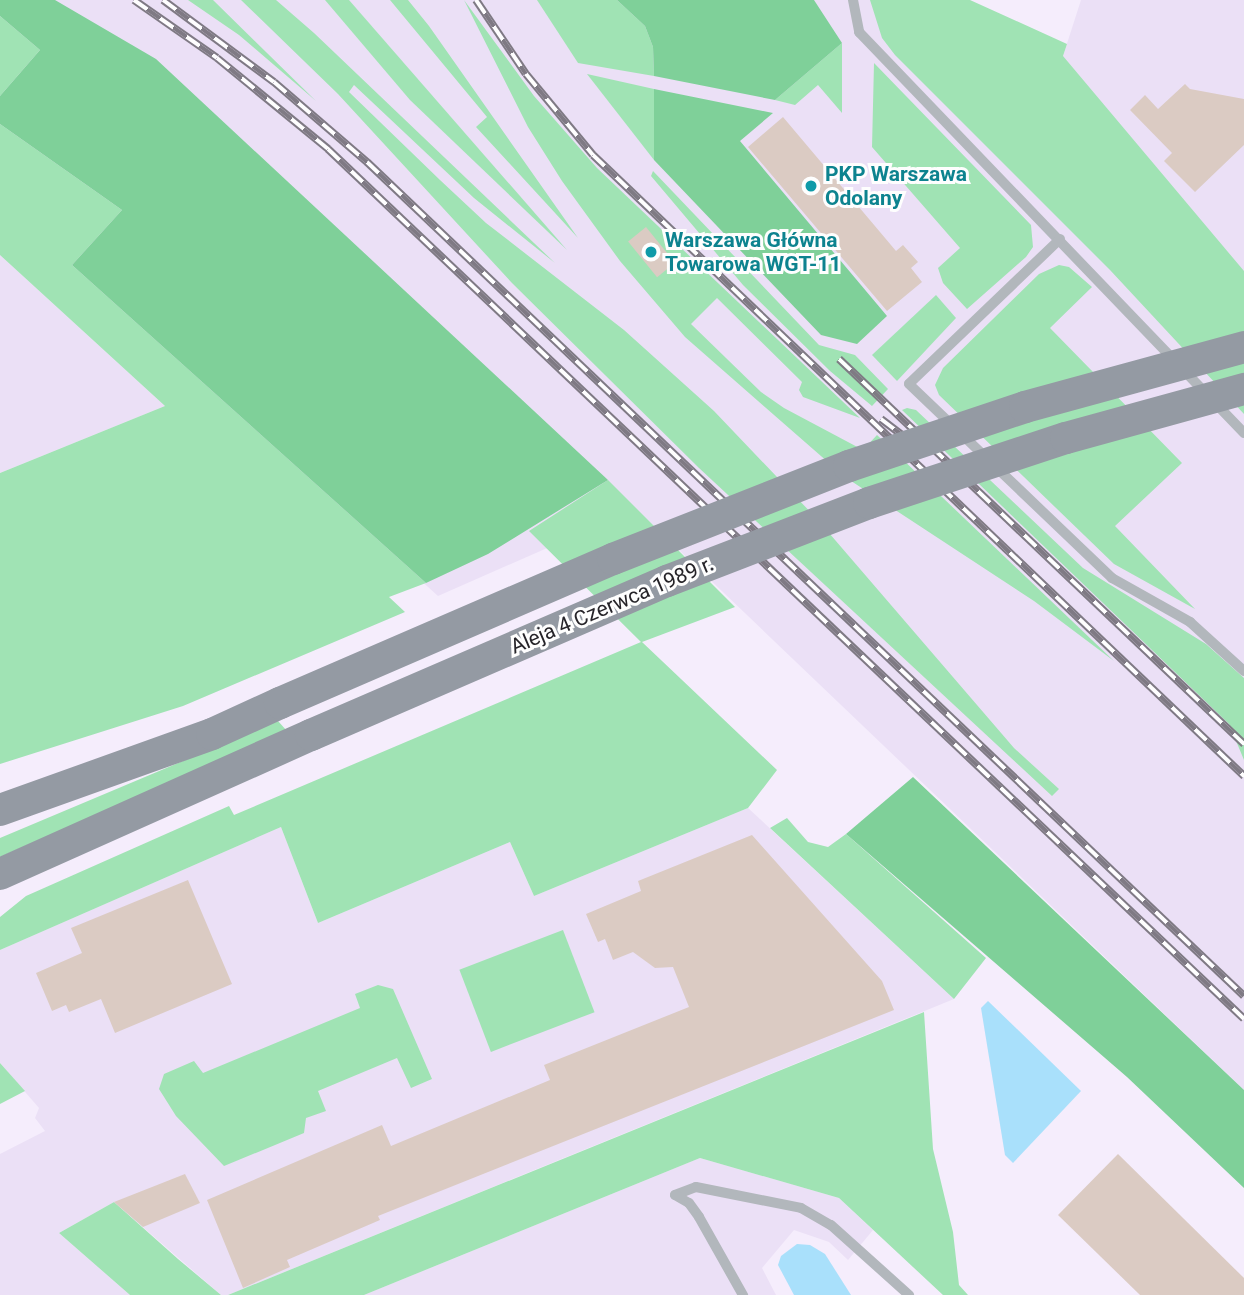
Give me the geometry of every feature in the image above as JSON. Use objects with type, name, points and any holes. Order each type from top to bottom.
[{"type":"main road","name":"Aleja 4 Czerwca 1989 r.","points":[[0,810],[199,739],[625,554],[849,466],[1025,407],[1244,347]]},
{"type":"main road","name":"Aleja 4 Czerwca 1989 r.","points":[[0,874],[667,580],[858,507],[1066,438],[1244,389]]},
{"type":"lane","points":[[853,0],[859,32],[1244,433]]},
{"type":"lane","points":[[1060,239],[909,384],[1112,578],[1190,622],[1244,671]]},
{"type":"lane","points":[[743,1295],[699,1217],[689,1203],[675,1195],[696,1187],[802,1208],[831,1225],[909,1295]]},
{"type":"shaded area","points":[[0,0],[944,0],[1063,56],[1081,0],[1244,0],[1244,1090],[636,509],[438,596],[72,265],[122,210],[0,124],[0,96],[40,50],[0,16]]},
{"type":"shaded area","points":[[0,255],[165,406],[0,473]]},
{"type":"shaded area","points":[[748,808],[954,999],[228,1295],[221,1295],[114,1202],[59,1233],[130,1295],[0,1295],[0,1154],[45,1131],[35,1118],[39,1108],[0,1063],[0,950],[281,827],[318,923],[510,842],[534,896]]},
{"type":"shaded area","points":[[700,1158],[839,1198],[873,1230],[848,1260],[829,1242],[794,1230],[762,1268],[776,1295],[364,1295]]},
{"type":"green space","points":[[0,0],[55,0],[156,59],[608,480],[488,554],[426,583],[72,265],[122,210],[0,124],[0,96],[40,50],[0,16]]},
{"type":"green space","points":[[188,0],[213,0],[316,101],[239,35]]},
{"type":"green space","points":[[241,0],[276,0],[314,33],[555,263],[474,198],[354,85],[349,92],[440,180],[486,223],[624,330],[714,411],[817,519],[1014,748],[1059,789],[1052,796],[699,468],[512,283],[338,94]]},
{"type":"green space","points":[[325,0],[349,0],[567,250],[410,100]]},
{"type":"green space","points":[[390,0],[408,0],[429,26],[578,238],[476,127],[487,117]]},
{"type":"green space","points":[[464,0],[534,96],[597,168],[860,418],[803,397],[799,390],[802,382],[717,298],[691,324],[761,392],[784,408],[863,450],[877,435],[1114,661],[1034,601],[845,477],[685,337],[620,261],[562,181],[528,127]]},
{"type":"green space","points":[[537,0],[617,0],[645,26],[653,47],[654,76],[578,63]]},
{"type":"green space","points":[[617,0],[814,0],[842,43],[775,100],[654,76],[653,47],[645,26]]},
{"type":"green space","points":[[870,0],[970,0],[1067,44],[1063,56],[1244,271],[1244,414],[1110,270],[895,55],[882,38]]},
{"type":"green space","points":[[0,16],[40,50],[0,96]]},
{"type":"green space","points":[[842,43],[842,113],[818,85],[795,105],[775,100]]},
{"type":"green space","points":[[874,63],[1031,225],[1033,247],[1026,257],[967,309],[943,283],[938,268],[960,248],[872,147]]},
{"type":"green space","points":[[587,74],[654,89],[654,160]]},
{"type":"green space","points":[[654,89],[773,113],[740,141],[887,316],[857,344],[821,335],[654,160]]},
{"type":"green space","points":[[0,124],[122,210],[72,265],[426,583],[389,597],[405,612],[183,706],[0,764],[0,473],[165,406],[0,255]]},
{"type":"green space","points":[[653,171],[819,345],[855,355],[888,389],[872,406],[830,371],[743,285],[651,176]]},
{"type":"green space","points":[[1059,265],[1069,267],[1092,287],[1050,328],[1182,463],[1115,526],[1195,609],[1114,564],[939,395],[935,385],[943,368],[1039,274]]},
{"type":"green space","points":[[936,295],[956,318],[897,381],[872,355]]},
{"type":"green space","points":[[902,410],[916,410],[1083,568],[1206,644],[1244,678],[1244,760],[1229,724]]},
{"type":"green space","points":[[608,480],[735,607],[642,642],[777,770],[748,808],[534,896],[510,842],[318,923],[281,827],[0,950],[0,917],[26,896],[229,806],[234,815],[641,642],[529,531]]},
{"type":"green space","points":[[278,721],[287,731],[0,857],[0,838]]},
{"type":"green space","points":[[913,777],[1244,1090],[1244,1188],[1127,1077],[846,834]]},
{"type":"green space","points":[[787,818],[808,842],[828,847],[846,834],[986,958],[954,999],[770,828]]},
{"type":"green space","points":[[563,930],[595,1012],[491,1052],[459,970]]},
{"type":"green space","points":[[378,985],[393,989],[432,1079],[411,1088],[397,1058],[318,1091],[326,1111],[306,1118],[304,1133],[224,1166],[176,1116],[159,1089],[164,1074],[194,1061],[203,1073],[360,1008],[355,994]]},
{"type":"green space","points":[[924,1012],[933,1149],[953,1232],[959,1285],[968,1295],[943,1295],[839,1198],[700,1158],[364,1295],[228,1295]]},
{"type":"green space","points":[[0,1063],[25,1091],[0,1104]]},
{"type":"green space","points":[[114,1202],[221,1295],[130,1295],[59,1233]]},
{"type":"water","points":[[988,1001],[1081,1091],[1013,1163],[1005,1155],[981,1008]]},
{"type":"water","points":[[797,1244],[810,1245],[825,1254],[851,1295],[794,1295],[778,1265],[781,1256]]},
{"type":"building","points":[[1185,84],[1190,89],[1244,99],[1244,145],[1195,192],[1164,161],[1172,153],[1130,110],[1145,95],[1158,109]]},
{"type":"building","name":"PKP Warszawa Odolany","points":[[783,117],[896,251],[903,245],[918,262],[911,268],[922,282],[887,311],[748,147]]},
{"type":"building","name":"Warszawa Główna Towarowa WGT-11","points":[[646,227],[675,263],[657,277],[628,241]]},
{"type":"building","points":[[752,835],[882,981],[894,1010],[378,1216],[380,1220],[287,1260],[290,1267],[243,1288],[207,1200],[382,1125],[391,1146],[550,1080],[544,1065],[689,1007],[673,967],[655,968],[633,952],[613,960],[605,939],[598,942],[586,914],[641,891],[638,881]]},
{"type":"building","points":[[188,880],[232,984],[115,1033],[101,999],[69,1012],[66,1005],[52,1011],[36,973],[82,953],[71,928]]},
{"type":"building","points":[[1118,1154],[1244,1278],[1244,1295],[1140,1295],[1058,1215]]},
{"type":"building","points":[[185,1174],[200,1203],[143,1227],[114,1202]]},
{"type":"railway","points":[[134,0],[217,58],[328,149],[1244,1019]]},
{"type":"railway","points":[[163,0],[274,82],[367,162],[1244,996]]},
{"type":"railway","points":[[476,0],[526,74],[593,155],[1244,776]]},
{"type":"railway","points":[[839,359],[1244,744]]},
{"type":"railway","points":[[881,419],[923,451]]},
{"type":"place","name":"PKP Warszawa Odolany","points":[[811,186]]},
{"type":"place","name":"Warszawa Główna Towarowa WGT-11","points":[[651,252]]}]
